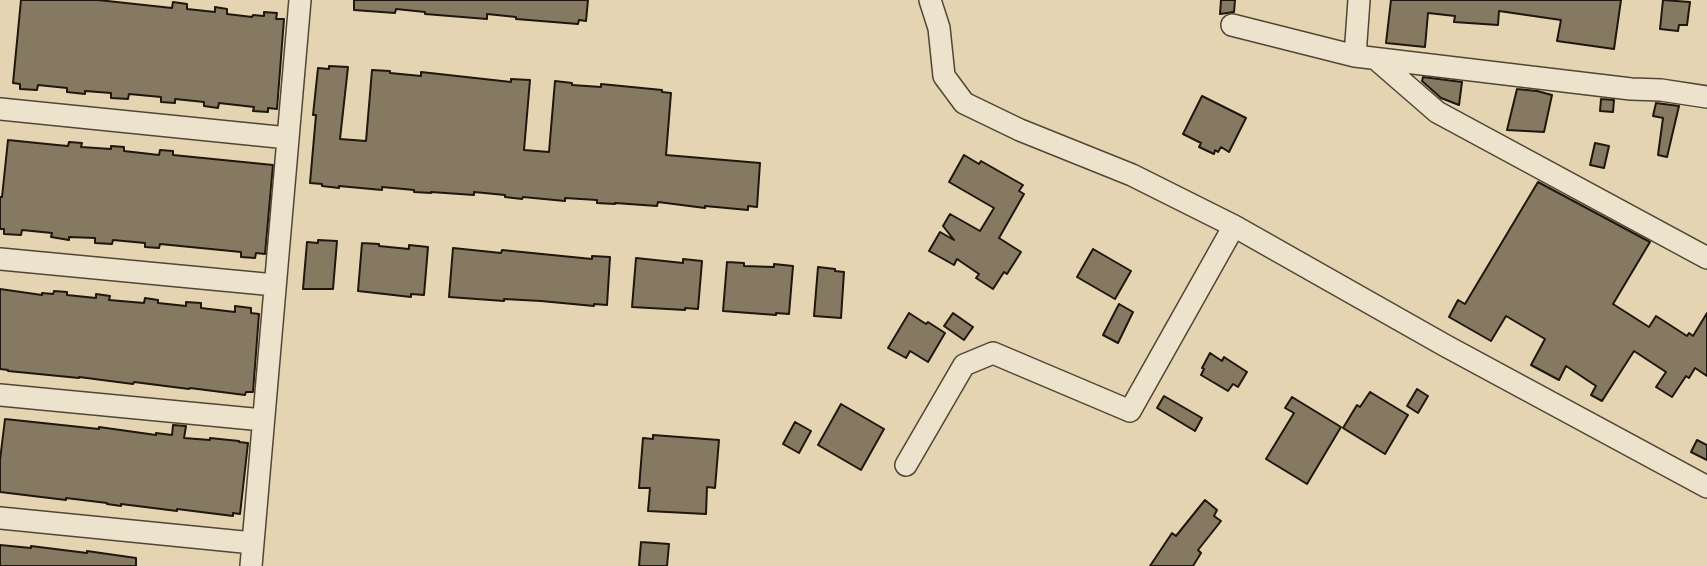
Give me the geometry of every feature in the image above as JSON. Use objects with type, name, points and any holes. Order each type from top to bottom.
[{"type":"street","points":[[251,566],[300,0]]},
{"type":"street","points":[[930,0],[939,28],[944,76],[964,103],[1020,130],[1132,174],[1234,226],[1446,346],[1707,487]]},
{"type":"street","points":[[1359,0],[1365,57],[1437,112],[1707,258]]},
{"type":"street","points":[[1232,25],[1365,57],[1707,97]]},
{"type":"street","points":[[0,108],[288,138]]},
{"type":"street","points":[[906,465],[964,365],[993,353],[1130,411],[1234,226]]},
{"type":"street","points":[[0,259],[275,285]]},
{"type":"street","points":[[0,395],[264,421]]},
{"type":"street","points":[[0,518],[253,543]]},
{"type":"building","points":[[21,0],[98,0],[172,8],[173,2],[187,4],[187,9],[215,12],[215,7],[227,9],[227,14],[252,17],[264,16],[264,12],[277,13],[276,19],[284,19],[277,109],[268,108],[268,112],[253,111],[254,107],[219,103],[218,108],[204,106],[204,102],[175,99],[175,103],[161,102],[161,97],[129,94],[128,99],[111,98],[111,93],[85,91],[85,94],[67,92],[67,88],[38,85],[37,90],[20,89],[20,84],[13,83]]},
{"type":"building","points":[[354,0],[588,0],[586,21],[579,20],[578,24],[487,14],[487,19],[396,9],[395,13],[354,10]]},
{"type":"building","points":[[1221,0],[1235,0],[1234,12],[1220,14]]},
{"type":"building","points":[[1391,0],[1621,0],[1614,49],[1557,41],[1561,20],[1499,11],[1498,25],[1454,22],[1455,16],[1428,13],[1425,47],[1386,43]]},
{"type":"building","points":[[1663,0],[1690,2],[1687,25],[1679,25],[1678,31],[1660,29]]},
{"type":"building","points":[[329,66],[348,67],[340,139],[366,141],[372,70],[421,76],[421,72],[511,82],[511,79],[530,80],[524,150],[549,152],[555,81],[572,85],[601,87],[601,84],[662,90],[671,93],[666,155],[760,163],[757,207],[748,206],[748,210],[658,202],[657,206],[615,204],[565,198],[565,201],[522,199],[474,192],[474,195],[414,192],[382,187],[382,190],[339,188],[310,183],[318,68],[329,69]]},
{"type":"building","points":[[1423,77],[1462,82],[1459,105],[1441,98],[1422,81]]},
{"type":"building","points":[[1517,89],[1552,95],[1544,132],[1507,130]]},
{"type":"building","points":[[1202,96],[1246,118],[1229,152],[1221,147],[1218,152],[1215,150],[1214,154],[1199,147],[1201,143],[1183,134]]},
{"type":"building","points":[[1601,99],[1614,100],[1613,112],[1600,111]]},
{"type":"building","points":[[1656,103],[1679,106],[1667,157],[1658,155],[1663,118],[1653,116]]},
{"type":"building","points":[[8,140],[68,146],[69,142],[82,143],[81,147],[111,149],[111,146],[124,147],[124,151],[159,155],[160,150],[173,151],[173,155],[273,165],[265,254],[256,253],[255,258],[241,257],[241,252],[160,244],[159,248],[145,247],[145,243],[113,240],[112,244],[95,243],[95,238],[69,237],[69,240],[51,237],[52,233],[22,230],[21,235],[4,234],[4,229],[0,229],[0,197]]},
{"type":"building","points":[[1595,143],[1609,146],[1604,168],[1590,165]]},
{"type":"building","points":[[964,155],[979,164],[981,161],[1023,185],[1019,191],[1024,194],[999,238],[1021,252],[1007,274],[1004,272],[993,289],[976,278],[979,274],[957,259],[954,265],[929,251],[940,232],[954,240],[943,226],[950,214],[980,231],[994,208],[949,182]]},
{"type":"building","points":[[1538,182],[1650,242],[1613,304],[1649,327],[1656,316],[1687,336],[1689,333],[1693,336],[1707,313],[1707,376],[1695,368],[1672,397],[1656,387],[1666,372],[1634,351],[1602,401],[1591,395],[1596,386],[1566,366],[1559,380],[1531,365],[1545,339],[1506,316],[1491,341],[1449,317],[1458,300],[1465,304]]},
{"type":"building","points":[[318,240],[337,241],[333,289],[303,289],[307,242],[318,243]]},
{"type":"building","points":[[362,243],[409,249],[409,245],[428,247],[424,295],[411,294],[411,297],[358,291]]},
{"type":"building","points":[[453,248],[592,259],[592,256],[610,257],[607,305],[449,297]]},
{"type":"building","points":[[1093,249],[1131,271],[1115,299],[1077,277]]},
{"type":"building","points":[[636,258],[683,263],[683,259],[702,261],[698,309],[632,307]]},
{"type":"building","points":[[727,262],[744,263],[744,266],[793,266],[789,314],[723,311]]},
{"type":"building","points":[[818,267],[844,272],[841,318],[814,316]]},
{"type":"building","points":[[0,289],[42,295],[53,294],[54,291],[67,292],[67,295],[96,298],[96,294],[110,296],[109,300],[144,303],[145,298],[158,300],[158,303],[186,306],[186,302],[201,303],[201,308],[235,312],[235,306],[251,308],[251,313],[259,314],[253,392],[246,392],[245,395],[0,369]]},
{"type":"building","points":[[1119,304],[1133,312],[1118,343],[1103,335]]},
{"type":"building","points":[[909,313],[945,333],[928,362],[910,351],[906,358],[888,348]]},
{"type":"building","points":[[953,313],[973,327],[964,340],[944,326]]},
{"type":"building","points":[[1210,353],[1222,361],[1224,357],[1247,372],[1238,387],[1233,384],[1228,391],[1201,375]]},
{"type":"building","points":[[1417,389],[1428,396],[1418,413],[1407,406]]},
{"type":"building","points":[[1370,392],[1408,415],[1385,454],[1343,428],[1357,405],[1360,407]]},
{"type":"building","points":[[1164,396],[1202,418],[1195,431],[1157,408]]},
{"type":"building","points":[[1292,397],[1341,427],[1307,484],[1266,459],[1294,413],[1285,408]]},
{"type":"building","points":[[841,404],[884,429],[861,470],[818,445]]},
{"type":"building","points":[[5,419],[156,435],[172,435],[173,425],[186,426],[184,438],[248,443],[240,514],[233,513],[233,516],[121,506],[0,492],[0,460]]},
{"type":"building","points":[[795,422],[811,431],[799,453],[783,444]]},
{"type":"building","points":[[653,435],[719,440],[715,488],[707,487],[706,514],[648,511],[650,488],[639,488],[643,438],[653,439]]},
{"type":"building","points":[[1697,440],[1707,445],[1707,460],[1691,452]]},
{"type":"building","points":[[1205,500],[1217,510],[1214,516],[1221,521],[1198,550],[1201,553],[1193,566],[1150,566],[1172,533],[1176,536]]},
{"type":"building","points":[[641,542],[669,544],[667,566],[639,566]]},
{"type":"building","points":[[0,545],[87,551],[136,558],[136,566],[0,566]]}]
